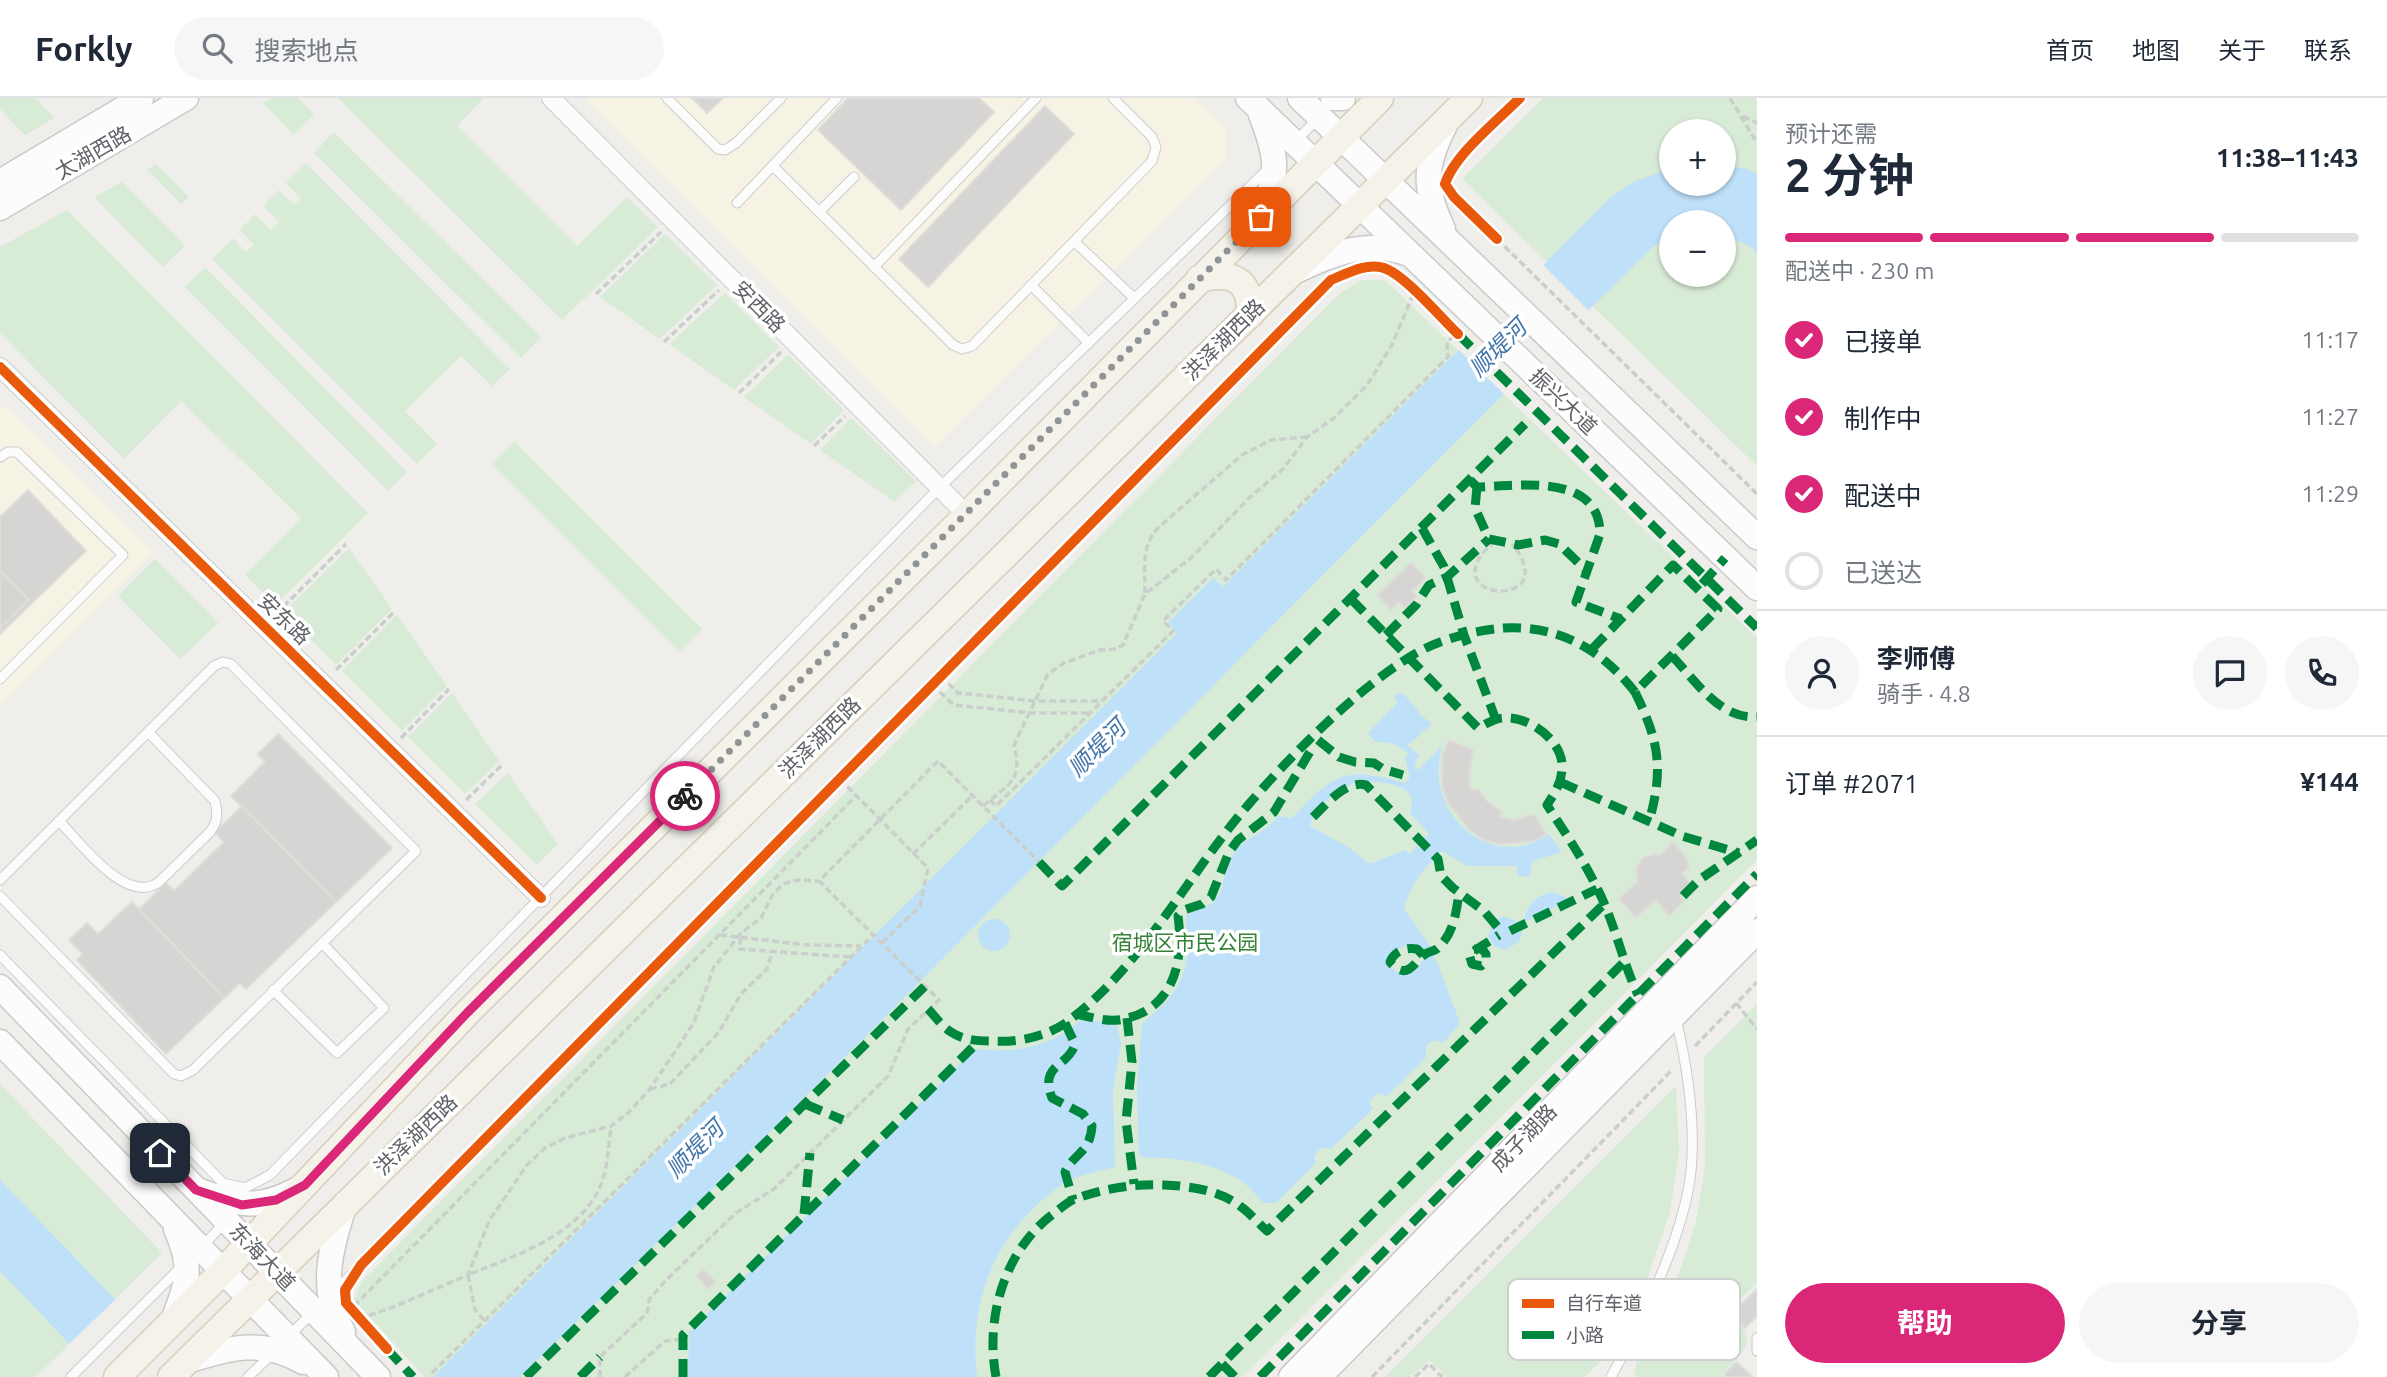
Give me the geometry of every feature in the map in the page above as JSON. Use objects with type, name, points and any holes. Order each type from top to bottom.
[{"type":"main road","name":"洪泽湖西路","points":[[122,1372],[249,1244],[467,1013],[967,515],[1380,98]]},
{"type":"main road","name":"洪泽湖西路","points":[[179,1369],[1469,98]]},
{"type":"main road","points":[[1199,279],[1219,274],[1238,281],[1246,289],[1250,300],[1250,315]]},
{"type":"main road","points":[[354,1134],[348,1149],[358,1168],[364,1171],[383,1167]]},
{"type":"main road","points":[[122,1372],[150,1364],[159,1377]]},
{"type":"street","name":"太湖西路","points":[[0,182],[141,98]]},
{"type":"street","name":"太湖西路","points":[[0,208],[186,98]]},
{"type":"street","name":"安西路","points":[[551,98],[967,515]]},
{"type":"street","name":"振兴大道","points":[[1300,98],[1334,102],[1340,137],[1757,537]]},
{"type":"street","name":"振兴大道","points":[[1253,103],[1409,254],[1422,291],[1553,393],[1757,588]]},
{"type":"street","points":[[1253,103],[1276,161],[1273,186],[1261,217]]},
{"type":"street","points":[[1447,120],[1432,151],[1427,187],[1430,201],[1450,242]]},
{"type":"street","points":[[1294,272],[1329,254],[1351,250],[1377,247],[1409,254]]},
{"type":"street","points":[[1422,291],[1444,278],[1457,263],[1470,261]]},
{"type":"street","name":"安东路","points":[[0,367],[541,898]]},
{"type":"street","name":"成子湖路","points":[[1291,1377],[1757,898]]},
{"type":"street","name":"成子湖路","points":[[1319,1377],[1757,931]]},
{"type":"street","name":"东海大道","points":[[0,987],[196,1190],[234,1213],[249,1244],[276,1272],[335,1305],[366,1365]]},
{"type":"street","name":"东海大道","points":[[0,1042],[171,1219],[194,1255],[223,1271],[249,1298],[282,1343],[324,1375]]},
{"type":"street","points":[[234,1213],[276,1200],[305,1185]]},
{"type":"street","points":[[335,1305],[334,1236],[345,1205]]},
{"type":"street","points":[[172,1322],[194,1255]]},
{"type":"street","points":[[179,1369],[226,1349],[282,1343]]},
{"type":"lane","points":[[667,98],[718,149],[725,150],[736,143],[781,98]]},
{"type":"lane","points":[[737,204],[837,98]]},
{"type":"lane","points":[[874,267],[1036,98]]},
{"type":"lane","points":[[773,166],[953,345],[962,349],[972,346],[1152,161],[1156,147],[1152,137],[1113,98]]},
{"type":"lane","points":[[71,1377],[194,1255],[939,488],[1334,102]]},
{"type":"lane","points":[[819,212],[853,177]]},
{"type":"lane","points":[[1074,242],[1134,298]]},
{"type":"lane","points":[[1031,285],[1089,342]]},
{"type":"lane","points":[[0,457],[8,452],[17,452],[123,555],[0,679]]},
{"type":"lane","points":[[0,880],[214,666],[223,662],[231,664],[415,850],[193,1070],[181,1076],[174,1074],[0,896]]},
{"type":"lane","points":[[58,821],[121,883],[130,887],[141,890],[151,888],[185,857],[216,823],[218,812],[215,801],[148,732]]},
{"type":"lane","points":[[273,990],[337,1053],[384,1008],[322,943]]},
{"type":"lane","points":[[0,955],[223,1183],[245,1188],[270,1175]]},
{"type":"lane","points":[[1657,1279],[1684,1208],[1692,1160],[1689,1083],[1675,1014]]},
{"type":"lane","points":[[248,1377],[282,1343],[335,1305],[361,1265]]},
{"type":"lane","points":[[1757,1338],[1757,1351]]},
{"type":"lane","points":[[1611,1377],[1620,1360]]},
{"type":"path","points":[[1730,98],[1757,143]]},
{"type":"path","points":[[1743,116],[1757,123]]},
{"type":"path","points":[[596,294],[673,221]]},
{"type":"path","points":[[1493,235],[1757,494]]},
{"type":"path","points":[[664,341],[731,279]]},
{"type":"path","points":[[1145,594],[1192,557],[1226,525],[1248,499],[1283,469],[1307,437],[1334,418],[1367,385],[1422,291]]},
{"type":"path","points":[[990,800],[996,806],[1173,631],[1163,621],[1216,569],[1226,580],[1448,357],[1447,342],[1454,330]]},
{"type":"path","points":[[739,393],[793,341]]},
{"type":"path","points":[[814,446],[856,404]]},
{"type":"path","points":[[985,808],[1016,776],[1018,763],[1014,745],[1048,674],[1064,663],[1123,645],[1145,594],[1144,562],[1149,537],[1242,455],[1271,440],[1307,437]]},
{"type":"path","points":[[1495,541],[1477,559],[1477,575],[1486,588],[1501,593],[1516,587],[1524,573],[1522,558],[1512,544]]},
{"type":"path","points":[[264,626],[346,544]]},
{"type":"path","points":[[323,684],[394,612]]},
{"type":"path","points":[[923,695],[951,666]]},
{"type":"path","points":[[941,676],[958,694],[1036,701],[1102,701]]},
{"type":"path","points":[[932,685],[954,705],[1030,713],[1090,713]]},
{"type":"path","points":[[390,749],[449,690]]},
{"type":"path","points":[[819,881],[938,761],[1039,862]]},
{"type":"path","points":[[454,813],[502,765]]},
{"type":"path","points":[[830,789],[849,770]]},
{"type":"path","points":[[839,779],[928,868],[920,906],[883,944]]},
{"type":"path","points":[[913,854],[972,795]]},
{"type":"path","points":[[368,1329],[359,1319],[335,1305],[719,935],[856,796]]},
{"type":"path","points":[[484,1320],[475,1310],[468,1275],[489,1221],[527,1165],[545,1149],[565,1138],[611,1126],[650,1090],[694,1022],[714,967],[739,937],[761,918],[773,894],[783,884],[798,880],[819,881],[939,1000],[908,1029],[888,1076],[774,1189],[736,1213],[665,1281],[649,1300],[647,1313],[600,1357],[600,1377]]},
{"type":"path","points":[[432,1373],[873,934]]},
{"type":"path","points":[[719,935],[807,945],[861,946]]},
{"type":"path","points":[[739,937],[738,949],[851,957]]},
{"type":"path","points":[[650,1090],[670,1084],[719,1032],[741,994],[767,969],[772,953]]},
{"type":"path","points":[[1371,1377],[1757,982]]},
{"type":"path","points":[[1736,1003],[1757,1029]]},
{"type":"path","points":[[359,1319],[515,1255],[575,1222],[599,1189],[611,1126]]},
{"type":"path","points":[[625,1377],[665,1341],[682,1339]]},
{"type":"path","points":[[1415,1377],[1429,1364],[1442,1377]]},
{"type":"shaded area","points":[[584,98],[1195,98],[1226,128],[1226,159],[935,447]]},
{"type":"shaded area","points":[[4,405],[154,552],[0,706],[0,409]]},
{"type":"green space","points":[[0,98],[35,98],[54,118],[25,135],[0,109]]},
{"type":"green space","points":[[272,98],[298,98],[314,115],[294,135],[263,103]]},
{"type":"green space","points":[[338,98],[484,98],[457,126],[577,246],[627,197],[658,227],[562,320]]},
{"type":"green space","points":[[1543,98],[1757,98],[1757,466],[1462,179]]},
{"type":"green space","points":[[334,132],[541,337],[521,358],[314,153]]},
{"type":"green space","points":[[306,163],[510,369],[492,386],[461,356],[405,411],[437,444],[417,464],[212,259],[233,238],[246,252],[254,245],[240,230],[255,214],[271,230],[279,222],[263,206],[279,190],[294,205],[301,199],[286,183]]},
{"type":"green space","points":[[156,164],[189,197],[181,204],[147,169]]},
{"type":"green space","points":[[122,182],[185,246],[163,267],[94,197]]},
{"type":"green space","points":[[67,210],[368,513],[276,605],[245,575],[301,518],[181,401],[124,459],[0,333],[0,247]]},
{"type":"green space","points":[[665,234],[717,285],[660,339],[600,297]]},
{"type":"green space","points":[[205,267],[407,472],[388,491],[185,287]]},
{"type":"green space","name":"宿城区市民公园","points":[[1361,280],[1385,280],[1757,638],[1757,860],[1242,1377],[425,1377],[354,1300],[361,1282],[1339,294]]},
{"type":"green space","points":[[725,293],[779,347],[734,390],[669,344]]},
{"type":"green space","points":[[788,355],[844,410],[811,444],[744,397]]},
{"type":"green space","points":[[851,418],[916,481],[895,502],[820,450]]},
{"type":"green space","points":[[514,441],[702,629],[679,652],[491,464]]},
{"type":"green space","points":[[349,548],[392,609],[336,665],[284,612]]},
{"type":"green space","points":[[155,559],[218,623],[180,659],[118,596]]},
{"type":"green space","points":[[397,615],[447,686],[402,731],[342,671]]},
{"type":"green space","points":[[452,693],[499,761],[465,794],[408,737]]},
{"type":"green space","points":[[508,773],[558,844],[537,865],[475,804]]},
{"type":"green space","points":[[1757,1004],[1757,1283],[1740,1300],[1740,1279],[1676,1279],[1696,1221],[1705,1168],[1704,1057]]},
{"type":"green space","points":[[0,1084],[162,1253],[36,1377],[0,1377]]},
{"type":"green space","points":[[1676,1086],[1679,1152],[1670,1212],[1647,1279],[1508,1279],[1508,1360],[1602,1360],[1585,1377],[1447,1377],[1429,1360],[1411,1377],[1385,1377]]},
{"type":"green space","points":[[1740,1325],[1746,1336],[1740,1355]]},
{"type":"green space","points":[[1637,1360],[1736,1360],[1722,1374],[1724,1377],[1636,1377],[1634,1373]]},
{"type":"water","name":"顺堤河","points":[[1736,168],[1745,168],[1757,174],[1757,253],[1750,246],[1736,240],[1736,210],[1659,210],[1659,243],[1511,386],[805,1096],[520,1377],[433,1377],[1177,633],[1168,623],[1213,578],[1223,587],[1611,197],[1635,181],[1659,173],[1659,196],[1736,196]]},
{"type":"water","points":[[1403,693],[1419,714],[1430,722],[1431,726],[1407,745],[1419,755],[1414,766],[1418,770],[1443,745],[1438,769],[1441,792],[1451,812],[1465,829],[1483,841],[1504,847],[1526,845],[1549,834],[1562,852],[1533,861],[1529,877],[1517,876],[1517,866],[1467,866],[1442,851],[1424,870],[1414,884],[1404,909],[1431,947],[1459,1025],[1443,1043],[1435,1040],[1426,1045],[1426,1057],[1386,1097],[1381,1093],[1375,1095],[1369,1103],[1373,1109],[1331,1149],[1324,1147],[1318,1150],[1314,1157],[1316,1163],[1276,1203],[1264,1203],[1243,1182],[1218,1169],[1167,1158],[1143,1158],[1139,1154],[1137,1088],[1142,1024],[1170,997],[1181,978],[1187,955],[1187,914],[1202,909],[1218,896],[1230,861],[1241,845],[1269,826],[1278,816],[1292,818],[1330,783],[1341,777],[1367,775],[1405,783],[1410,777],[1405,758],[1408,754],[1393,744],[1375,742],[1368,733],[1398,702],[1394,696]],"holes":[[[1357,781],[1394,785],[1411,796],[1410,813],[1429,834],[1409,854],[1405,850],[1370,864],[1348,847],[1310,826],[1312,818],[1322,805]],[[1407,946],[1423,951],[1425,955],[1414,970],[1398,972],[1388,964],[1389,957]]]},
{"type":"water","points":[[1552,892],[1571,899],[1524,922],[1533,902]]},
{"type":"water","points":[[1503,916],[1518,922],[1522,932],[1519,942],[1505,950],[1495,947],[1488,937],[1492,922]]},
{"type":"water","points":[[994,919],[1005,924],[1010,935],[1005,946],[994,951],[983,946],[978,935],[983,924]]},
{"type":"water","points":[[1081,1020],[1116,1023],[1121,1043],[1113,1090],[1115,1167],[1079,1176],[1060,1186],[1037,1204],[1003,1247],[982,1295],[975,1349],[977,1377],[688,1377],[689,1332],[975,1049],[1018,1049],[1045,1043]]},
{"type":"water","points":[[0,1180],[190,1377],[101,1377],[0,1271]]},
{"type":"pier","points":[[1541,263],[1591,313],[1506,396],[1457,348]]},
{"type":"pier","points":[[119,1296],[193,1377],[97,1377],[67,1346]]},
{"type":"building","points":[[692,98],[723,98],[707,113]]},
{"type":"building","points":[[848,98],[979,98],[994,112],[901,210],[818,130]]},
{"type":"building","points":[[1045,106],[1074,134],[928,287],[899,259]]},
{"type":"building","points":[[28,490],[86,551],[0,634],[0,517]]},
{"type":"building","points":[[1411,563],[1426,578],[1412,591],[1417,597],[1405,608],[1399,602],[1391,610],[1377,595]]},
{"type":"building","points":[[0,570],[29,600],[0,628]]},
{"type":"building","points":[[278,734],[392,848],[336,902],[231,796],[265,762],[258,754]]},
{"type":"building","points":[[1449,740],[1473,750],[1469,779],[1471,790],[1478,789],[1486,800],[1502,812],[1500,816],[1505,818],[1514,820],[1534,814],[1546,834],[1535,841],[1498,844],[1482,839],[1469,829],[1447,801],[1442,785],[1443,753]]},
{"type":"building","points":[[242,806],[336,902],[246,989],[240,983],[224,998],[139,909],[166,883],[174,891],[224,842],[215,832]]},
{"type":"building","points":[[1673,842],[1686,857],[1689,867],[1682,873],[1692,884],[1680,897],[1684,901],[1669,916],[1656,900],[1636,917],[1619,899],[1638,881],[1636,868],[1643,858],[1655,854],[1660,856]]},
{"type":"building","points":[[132,902],[224,998],[166,1054],[77,960],[83,954],[69,940],[87,923],[98,934]]},
{"type":"building","points":[[703,1269],[716,1282],[708,1289],[696,1276]]},
{"type":"building","points":[[1757,1289],[1757,1316],[1745,1328],[1740,1323],[1740,1305]]},
{"type":"building","points":[[1737,1362],[1752,1377],[1727,1377],[1724,1374]]},
{"type":"marked path","points":[[1458,334],[1757,628]]},
{"type":"marked path","points":[[1039,862],[1062,886],[1525,424]]},
{"type":"marked path","points":[[1470,480],[1477,487],[1554,487],[1572,492],[1586,500],[1596,514],[1600,534],[1576,602],[1621,619]]},
{"type":"marked path","points":[[1477,487],[1475,508],[1489,539],[1518,545],[1545,540],[1559,544],[1587,571]]},
{"type":"marked path","points":[[1422,528],[1444,567],[1464,635],[1496,720]]},
{"type":"marked path","points":[[1386,635],[1416,605],[1429,585],[1447,577],[1489,539]]},
{"type":"marked path","points":[[1702,584],[1725,558]]},
{"type":"marked path","points":[[1592,649],[1673,565],[1718,609],[1635,692],[1649,725],[1657,755],[1657,786],[1649,822]]},
{"type":"marked path","points":[[1351,599],[1478,728],[1497,719],[1514,719],[1535,726],[1552,741],[1558,750],[1562,770],[1559,784],[1547,805],[1598,890],[1638,995]]},
{"type":"marked path","points":[[928,1009],[948,1030],[960,1037],[975,1040],[1010,1041],[1030,1038],[1050,1032],[1067,1022],[1094,999],[1142,947],[1227,831],[1284,765],[1366,688],[1430,646],[1454,637],[1491,629],[1523,628],[1542,631],[1560,636],[1593,652],[1608,663],[1635,692]]},
{"type":"marked path","points":[[1672,656],[1699,687],[1720,705],[1743,716],[1757,717]]},
{"type":"marked path","points":[[1318,740],[1339,757],[1355,762],[1374,763],[1383,769],[1403,775]]},
{"type":"marked path","points":[[1076,1014],[1106,1020],[1124,1019],[1141,1013],[1165,993],[1177,965],[1178,916],[1184,910],[1202,904],[1211,897],[1229,852],[1238,840],[1274,812],[1314,745]]},
{"type":"marked path","points":[[1560,782],[1682,836],[1739,853]]},
{"type":"marked path","points":[[1313,817],[1343,790],[1358,784],[1366,785],[1438,859],[1441,876],[1484,911],[1501,931]]},
{"type":"marked path","points":[[1683,896],[1699,880],[1757,840]]},
{"type":"marked path","points":[[1260,1377],[1757,874]]},
{"type":"marked path","points":[[1510,931],[1597,889]]},
{"type":"marked path","points":[[1423,955],[1417,949],[1405,949],[1394,955],[1390,962],[1401,970],[1410,969],[1426,954],[1438,948],[1451,929],[1459,893]]},
{"type":"marked path","points":[[996,1377],[993,1332],[1002,1287],[1022,1247],[1036,1229],[1053,1214],[1072,1200],[1108,1189],[1174,1186],[1223,1196],[1244,1209],[1267,1231],[1604,904]]},
{"type":"marked path","points":[[1474,949],[1482,949],[1486,954],[1486,961],[1481,966],[1472,964],[1469,954],[1499,935]]},
{"type":"marked path","points":[[1209,1377],[1623,963]]},
{"type":"marked path","points":[[526,1377],[925,986]]},
{"type":"marked path","points":[[1127,1018],[1132,1062],[1126,1121],[1134,1184]]},
{"type":"marked path","points":[[1065,1023],[1075,1044],[1067,1058],[1052,1072],[1049,1087],[1052,1098],[1083,1114],[1092,1126],[1088,1142],[1065,1172],[1073,1200]]},
{"type":"marked path","points":[[683,1377],[683,1335],[979,1041]]},
{"type":"marked path","points":[[805,1104],[843,1120]]},
{"type":"marked path","points":[[804,1214],[810,1153]]},
{"type":"marked path","points":[[387,1349],[413,1377]]},
{"type":"marked path","points":[[580,1377],[600,1357]]},
{"type":"marked path","points":[[1222,1364],[1235,1377]]},
{"type":"cycle path","points":[[1497,239],[1454,197],[1445,184],[1457,161],[1520,98]]},
{"type":"cycle path","points":[[387,1349],[346,1303],[345,1290],[361,1265],[1331,280],[1370,266],[1384,268],[1412,287],[1458,334]]},
{"type":"cycle path","points":[[0,367],[541,898]]},
{"type":"way so far","points":[[685,796],[1261,217]]},
{"type":"route","points":[[160,1153],[196,1190],[242,1205],[276,1200],[305,1185],[467,1013],[685,796]]}]
